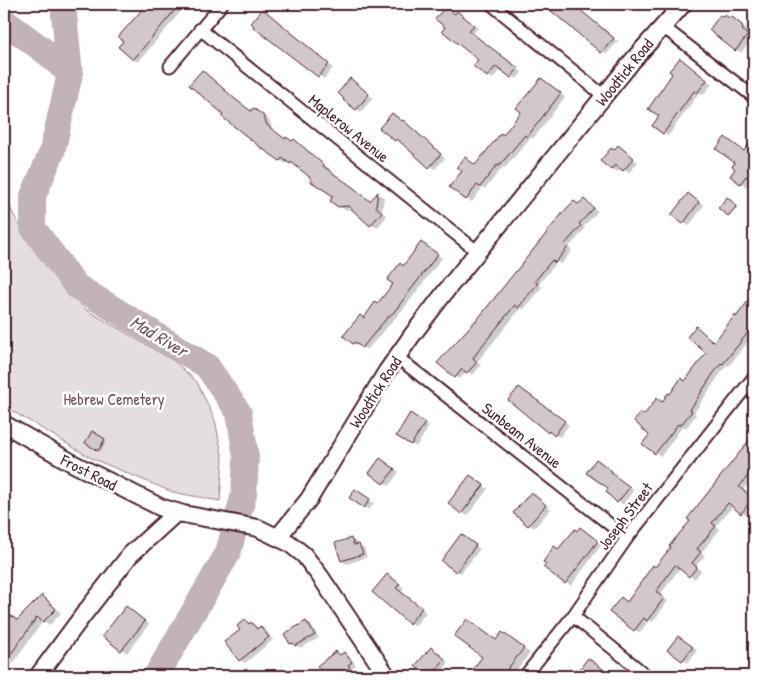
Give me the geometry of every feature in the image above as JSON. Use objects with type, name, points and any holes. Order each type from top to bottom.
[{"type":"main road","name":"Woodtick Road","points":[[278,537],[309,498],[396,357],[430,312],[604,96],[662,26],[683,4]]},
{"type":"main road","name":"Frost Road","points":[[4,424],[74,464],[152,504],[177,512]]},
{"type":"main road","points":[[38,676],[130,556],[177,512],[253,526],[278,537],[298,550],[308,560],[387,676]]},
{"type":"street","points":[[170,66],[222,4]]},
{"type":"street","points":[[491,4],[604,96]]},
{"type":"street","points":[[662,26],[754,97]]},
{"type":"street","name":"Maplerow Avenue","points":[[200,29],[478,252]]},
{"type":"street","name":"Sunbeam Avenue","points":[[396,357],[627,538]]},
{"type":"street","name":"Joseph Street","points":[[525,676],[573,616],[627,538],[754,377]]},
{"type":"street","points":[[573,616],[647,676]]},
{"type":"green space","name":"Hebrew Cemetery","points":[[4,188],[12,212],[36,252],[85,309],[174,361],[197,382],[215,420],[223,459],[220,501],[172,492],[91,458],[4,406]]},
{"type":"building","points":[[147,4],[180,4],[133,60],[118,47],[123,41],[118,37]]},
{"type":"building","points":[[543,4],[573,4],[614,38],[601,53]]},
{"type":"building","points":[[446,6],[455,14],[457,11],[474,25],[469,31],[518,68],[511,78],[496,66],[487,77],[473,66],[478,60],[442,31],[445,27],[435,19]]},
{"type":"building","points":[[263,9],[329,64],[318,77],[253,27],[251,23]]},
{"type":"building","points":[[720,15],[724,17],[725,15],[729,18],[731,16],[742,25],[743,31],[748,35],[735,51],[709,30]]},
{"type":"building","points":[[680,58],[707,80],[697,93],[694,91],[663,134],[652,126],[659,116],[648,109],[672,74],[669,71]]},
{"type":"building","points":[[202,70],[251,111],[253,108],[263,115],[267,125],[285,139],[286,137],[292,141],[294,139],[323,166],[370,201],[378,192],[376,207],[382,212],[370,226],[348,206],[338,207],[330,201],[333,196],[310,181],[312,179],[291,162],[290,164],[282,158],[280,161],[260,147],[221,116],[223,114],[189,85]]},
{"type":"building","points":[[350,78],[369,94],[356,110],[343,100],[338,93]]},
{"type":"building","points":[[541,78],[561,93],[527,137],[525,135],[499,166],[497,165],[480,187],[477,185],[466,200],[449,187],[462,171],[457,167],[465,157],[475,165],[521,112],[516,108]]},
{"type":"building","points":[[392,113],[403,120],[441,154],[429,168],[397,139],[395,141],[379,128]]},
{"type":"building","points":[[725,137],[744,151],[754,137],[754,170],[740,184],[730,176],[735,169],[732,166],[735,163],[716,149]]},
{"type":"building","points":[[618,145],[634,158],[623,171],[615,165],[611,170],[600,161],[611,148],[614,150]]},
{"type":"building","points":[[688,193],[699,202],[683,224],[671,215]]},
{"type":"building","points":[[727,197],[737,206],[728,216],[718,208]]},
{"type":"building","points":[[584,199],[594,208],[579,224],[581,226],[565,244],[568,247],[555,263],[552,260],[535,281],[538,283],[518,308],[515,305],[482,346],[473,358],[477,362],[467,373],[462,369],[455,378],[437,363],[476,321],[565,210],[574,201],[578,204]]},
{"type":"building","points":[[421,242],[438,254],[394,312],[362,348],[355,342],[353,344],[343,336],[360,315],[364,318],[375,302],[377,304],[393,284],[387,280],[400,263],[403,266]]},
{"type":"building","points":[[754,293],[754,325],[713,374],[690,410],[692,411],[680,426],[678,424],[655,454],[642,444],[649,435],[634,421],[641,413],[644,415],[657,398],[662,402],[681,378],[685,381],[706,353],[687,337],[696,326],[711,340],[715,341]]},
{"type":"building","points":[[519,387],[565,421],[554,436],[508,400]]},
{"type":"building","points":[[410,413],[425,423],[411,445],[396,436]]},
{"type":"building","points":[[92,431],[105,439],[98,451],[85,443]]},
{"type":"building","points":[[754,434],[754,468],[739,487],[753,498],[741,514],[728,503],[712,523],[716,526],[697,549],[701,552],[692,563],[697,567],[689,577],[675,565],[656,592],[664,598],[647,621],[644,618],[634,631],[609,612],[621,597],[627,602],[653,565],[655,567],[671,547],[669,546],[690,521],[687,519]]},
{"type":"building","points":[[380,458],[395,469],[383,484],[369,473]]},
{"type":"building","points":[[596,459],[630,487],[617,503],[606,492],[608,488],[586,473]]},
{"type":"building","points":[[470,475],[484,485],[461,514],[448,503]]},
{"type":"building","points":[[355,489],[370,499],[364,508],[349,498]]},
{"type":"building","points":[[531,492],[546,505],[528,526],[513,513]]},
{"type":"building","points":[[580,527],[598,541],[565,584],[543,567],[546,564],[543,562],[554,546],[558,549],[575,529],[577,531]]},
{"type":"building","points":[[461,534],[476,545],[456,572],[441,561]]},
{"type":"building","points":[[351,538],[354,545],[359,544],[363,554],[341,561],[335,543]]},
{"type":"building","points":[[387,574],[400,584],[396,588],[422,608],[409,624],[372,592]]},
{"type":"building","points":[[42,595],[56,609],[43,622],[37,617],[4,664],[4,611],[17,620]]},
{"type":"building","points":[[126,606],[145,621],[121,651],[102,636]]},
{"type":"building","points":[[245,619],[249,624],[251,622],[257,629],[260,626],[269,637],[239,661],[224,642],[240,630],[237,626]]},
{"type":"building","points":[[467,619],[496,640],[502,632],[524,648],[502,676],[468,676],[482,657],[454,636]]},
{"type":"building","points":[[306,621],[315,635],[295,646],[293,643],[290,644],[284,634]]},
{"type":"building","points":[[678,636],[693,647],[682,661],[667,650]]},
{"type":"building","points":[[431,647],[445,659],[431,676],[427,676],[415,666]]},
{"type":"building","points":[[336,651],[340,655],[344,652],[352,662],[348,665],[350,667],[338,676],[326,676],[317,666]]},
{"type":"building","points":[[588,658],[603,669],[598,676],[574,676]]},
{"type":"waterway","name":"Mad River","points":[[63,4],[70,74],[52,152],[33,196],[33,228],[76,286],[207,366],[239,413],[246,457],[244,494],[228,553],[156,676]]},
{"type":"waterway","points":[[4,21],[47,53],[70,74]]}]
